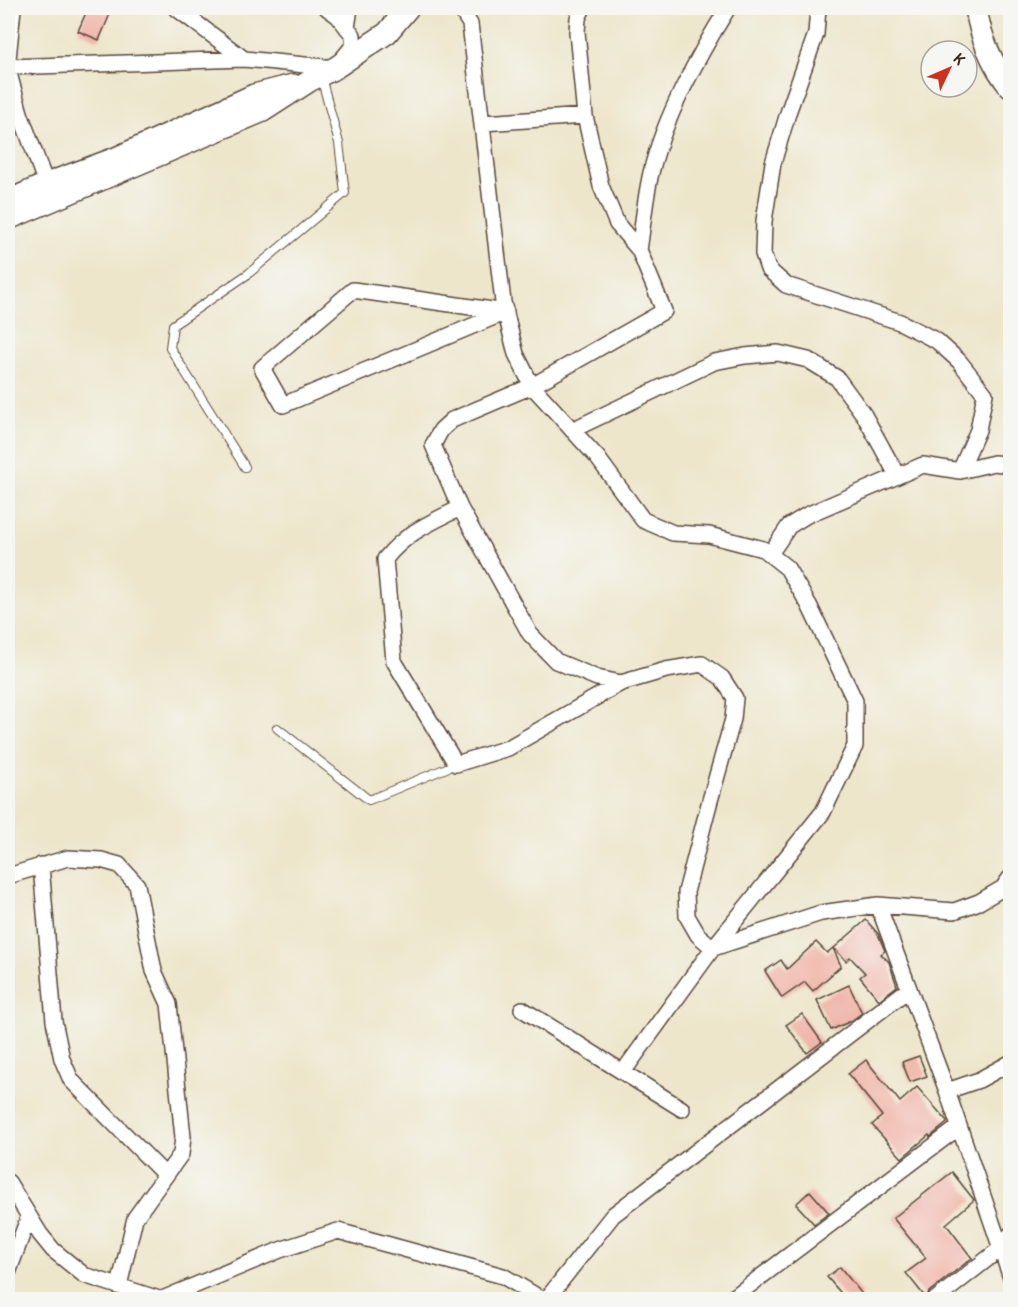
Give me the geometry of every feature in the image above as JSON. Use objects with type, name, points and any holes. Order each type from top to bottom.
[{"type":"main road","points":[[8,219],[49,191],[254,94],[322,75],[387,33],[408,8]]},
{"type":"main road","points":[[976,8],[979,27],[990,55],[1011,87]]},
{"type":"main road","points":[[8,201],[49,191]]},
{"type":"street","points":[[8,59],[13,8]]},
{"type":"street","points":[[176,8],[244,59]]},
{"type":"street","points":[[49,191],[20,113],[8,68],[244,59],[322,75],[353,46],[353,34],[338,16],[327,8]]},
{"type":"street","points":[[347,27],[350,8]]},
{"type":"street","points":[[460,8],[470,24],[506,312],[516,354],[532,386],[597,457],[642,520],[673,533],[709,535],[763,549],[787,568],[809,605],[855,701],[855,746],[823,812],[712,948],[623,1072]]},
{"type":"street","points":[[470,24],[475,8]]},
{"type":"street","points":[[583,8],[578,18],[577,32],[585,116],[601,186],[617,224],[639,250],[664,311],[532,386],[452,420],[441,430],[434,445],[460,508],[530,634],[556,662],[597,678],[621,682]]},
{"type":"street","points":[[639,250],[651,172],[667,124],[709,37],[728,8]]},
{"type":"street","points":[[818,8],[816,33],[773,163],[764,221],[763,254],[768,269],[786,285],[900,322],[937,341],[959,361],[985,394],[978,430],[960,471]]},
{"type":"street","points":[[483,123],[585,116]]},
{"type":"street","points":[[354,290],[506,312],[283,405],[262,368],[354,290]]},
{"type":"street","points":[[572,430],[714,362],[778,353],[808,360],[837,378],[864,415],[897,475]]},
{"type":"street","points":[[770,554],[789,526],[807,515],[923,465],[960,471],[994,463],[1011,465]]},
{"type":"street","points":[[460,508],[419,528],[398,542],[385,559],[394,661],[456,764],[508,748],[621,682],[666,670],[702,664],[722,678],[735,698],[731,728],[708,804],[686,892],[687,916],[698,935],[712,948]]},
{"type":"street","points":[[8,876],[68,858],[101,860],[119,865],[138,885],[154,971],[169,1004],[183,1137],[181,1154],[135,1218],[118,1286]]},
{"type":"street","points":[[41,865],[54,1021],[62,1059],[71,1080],[165,1175]]},
{"type":"street","points":[[712,948],[821,913],[878,905],[954,911],[979,902],[1003,888],[1011,879]]},
{"type":"street","points":[[878,905],[947,1091],[1000,1249],[1011,1275]]},
{"type":"street","points":[[8,1182],[40,1234],[53,1250],[84,1275],[161,1299],[280,1250],[338,1232],[503,1276],[544,1299],[614,1215],[909,989]]},
{"type":"street","points":[[522,1009],[682,1109]]},
{"type":"street","points":[[947,1091],[979,1080],[1011,1063]]},
{"type":"street","points":[[730,1299],[958,1127]]},
{"type":"street","points":[[8,1273],[29,1216]]},
{"type":"street","points":[[935,1299],[1000,1249],[1011,1235]]},
{"type":"lane","points":[[245,467],[170,348],[173,325],[248,274],[345,193],[339,143],[322,75]]},
{"type":"lane","points":[[277,728],[369,800],[456,764]]},
{"type":"building","points":[[88,8],[110,14],[99,40],[78,31]]},
{"type":"building","points":[[866,920],[878,934],[885,951],[881,954],[889,962],[897,986],[879,1000],[860,977],[865,973],[850,957],[846,961],[834,948]]},
{"type":"building","points":[[816,942],[827,953],[833,948],[841,966],[813,991],[805,982],[782,998],[765,971],[781,960],[787,969]]},
{"type":"building","points":[[849,985],[862,1013],[831,1030],[817,1000]]},
{"type":"building","points":[[802,1014],[822,1042],[807,1053],[786,1025]]},
{"type":"building","points":[[919,1056],[927,1076],[910,1082],[902,1062]]},
{"type":"building","points":[[866,1060],[900,1102],[917,1087],[947,1121],[902,1158],[872,1125],[882,1116],[848,1074]]},
{"type":"building","points":[[952,1172],[974,1200],[946,1224],[972,1258],[929,1292],[926,1298],[906,1273],[926,1258],[893,1218]]},
{"type":"building","points":[[810,1191],[829,1213],[814,1224],[796,1204]]},
{"type":"building","points":[[840,1267],[862,1294],[855,1299],[846,1299],[827,1277]]}]
